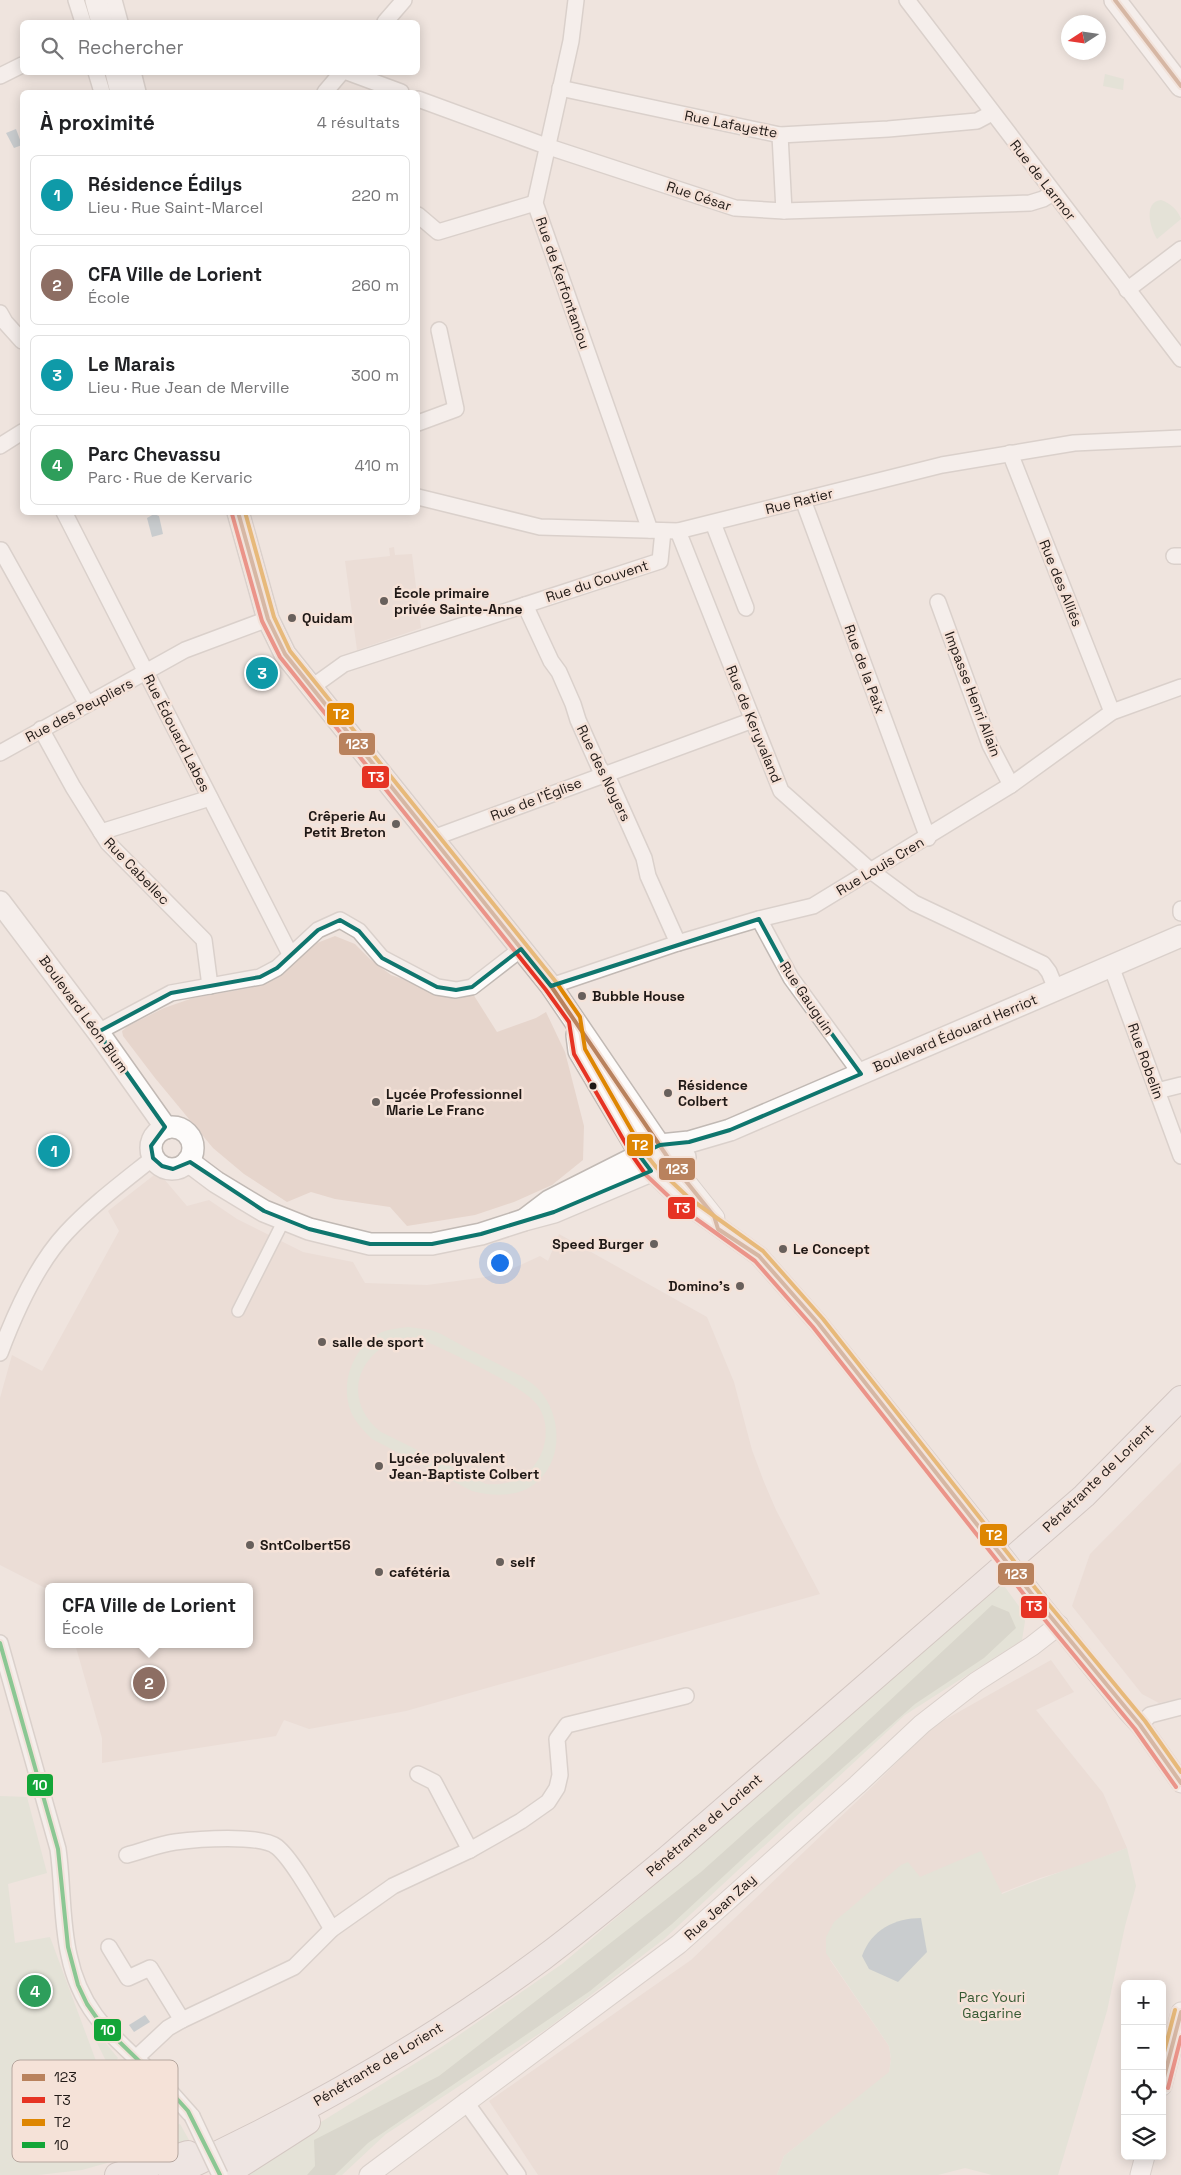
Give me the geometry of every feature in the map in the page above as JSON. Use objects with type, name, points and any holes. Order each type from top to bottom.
[{"type":"main road","points":[[96,0],[101,20]]},
{"type":"main road","points":[[1115,0],[1181,86]]},
{"type":"main road","points":[[117,75],[120,90]]},
{"type":"main road","points":[[241,515],[268,619],[285,654],[551,986],[673,1165]]},
{"type":"main road","name":"Boulevard Léon Blum","points":[[0,902],[98,1032],[166,1128]]},
{"type":"main road","name":"Boulevard Édouard Herriot","points":[[645,1163],[660,1145],[689,1142],[730,1130],[1181,936]]},
{"type":"main road","points":[[188,1161],[216,1182],[264,1211],[284,1220],[370,1244],[432,1244],[481,1234],[524,1220],[549,1201],[645,1163],[579,1051],[575,1020]]},
{"type":"main road","points":[[166,1128],[180,1129],[191,1139],[192,1154],[188,1161],[184,1165],[173,1169],[162,1166],[153,1158],[151,1152],[152,1140],[166,1128]]},
{"type":"main road","name":"Boulevard Édouard Herriot","points":[[645,1163],[673,1165],[730,1130]]},
{"type":"main road","name":"Pénétrante de Lorient","points":[[171,2175],[232,2147],[334,2092],[432,2034],[541,1959],[658,1866],[1084,1496],[1181,1398]]},
{"type":"main road","points":[[225,2175],[317,2116],[390,2074],[432,2034]]},
{"type":"main road","points":[[178,2157],[228,2137],[276,2113],[334,2092]]},
{"type":"main road","points":[[117,2175],[163,2162]]},
{"type":"street","points":[[76,0],[81,20]]},
{"type":"street","points":[[114,0],[119,20]]},
{"type":"street","points":[[387,20],[404,0]]},
{"type":"street","name":"Rue de Kerfontaniou","points":[[576,0],[571,41],[546,146],[535,203],[656,530]]},
{"type":"street","name":"Rue de Larmor","points":[[907,0],[1181,359]]},
{"type":"street","points":[[0,76],[20,66]]},
{"type":"street","points":[[97,75],[101,90]]},
{"type":"street","points":[[133,75],[137,90]]},
{"type":"street","points":[[327,90],[339,75]]},
{"type":"street","points":[[355,75],[396,90]]},
{"type":"street","name":"Rue Lafayette","points":[[560,88],[780,135],[888,129],[977,121],[992,113]]},
{"type":"street","name":"Rue César","points":[[420,100],[546,146],[735,208],[784,211],[1030,203],[1043,199],[1053,193]]},
{"type":"street","points":[[780,135],[784,211]]},
{"type":"street","points":[[420,217],[438,232],[535,203]]},
{"type":"street","points":[[1128,290],[1181,249]]},
{"type":"street","points":[[0,313],[5,322],[20,339]]},
{"type":"street","points":[[420,422],[456,409],[439,330]]},
{"type":"street","points":[[0,446],[20,433]]},
{"type":"street","name":"Rue Ratier","points":[[420,497],[540,527],[678,532],[942,465],[1074,443],[1181,438]]},
{"type":"street","name":"Rue des Alliés","points":[[1010,453],[1112,712]]},
{"type":"street","name":"Rue de la Paix","points":[[803,500],[928,838]]},
{"type":"street","name":"Rue Édouard Labes","points":[[66,515],[290,954]]},
{"type":"street","points":[[713,523],[746,608]]},
{"type":"street","name":"Rue du Couvent","points":[[312,687],[344,664],[660,561],[656,530]]},
{"type":"street","name":"Rue de Keryvaland","points":[[678,532],[781,791],[871,871],[914,903],[1042,964],[1050,972],[1056,990]]},
{"type":"street","points":[[2,550],[87,704]]},
{"type":"street","name":"Impasse Henri Allain","points":[[938,602],[990,744],[1011,785]]},
{"type":"street","name":"Rue des Noyers","points":[[525,605],[551,661],[559,672],[599,766],[644,858],[648,876],[678,943]]},
{"type":"street","name":"Rue des Peupliers","points":[[0,753],[193,647],[268,619]]},
{"type":"street","name":"Rue Louis Cren","points":[[551,986],[678,943],[813,906],[928,838],[1011,785],[1112,712],[1181,687]]},
{"type":"street","name":"Rue de l'Église","points":[[432,838],[753,720]]},
{"type":"street","name":"Rue Cabellec","points":[[41,730],[108,843],[204,940],[210,986]]},
{"type":"street","points":[[101,832],[210,798]]},
{"type":"street","points":[[98,1032],[171,993],[260,977],[277,968],[318,930],[340,920],[359,931],[382,958],[437,987],[456,990],[472,987],[521,949]]},
{"type":"street","name":"Rue Gauguin","points":[[759,920],[791,978],[861,1074]]},
{"type":"street","name":"Rue Robelin","points":[[1111,966],[1181,1156]]},
{"type":"street","points":[[1157,1091],[1181,1085]]},
{"type":"street","points":[[0,1353],[16,1311],[39,1271],[65,1234],[103,1198],[153,1158]]},
{"type":"street","points":[[645,1163],[684,1203],[718,1229],[759,1256],[818,1323],[1040,1603],[1140,1725],[1181,1783]]},
{"type":"street","points":[[673,1165],[714,1216],[718,1229]]},
{"type":"street","points":[[238,1311],[284,1220]]},
{"type":"street","name":"Rue Jean Zay","points":[[369,2175],[465,2101],[679,1944],[936,1712],[1059,1625]]},
{"type":"street","points":[[0,1643],[5,1681],[58,1849],[62,1875],[65,1936],[76,1980],[88,2005],[108,2032],[136,2058],[168,2028],[294,1966],[332,1929],[393,1886],[470,1850],[521,1821],[548,1802],[557,1788],[560,1775],[558,1739],[567,1725],[686,1696]]},
{"type":"street","points":[[1140,1725],[1150,1716],[1178,1708]]},
{"type":"street","points":[[418,1774],[434,1782],[470,1850]]},
{"type":"street","points":[[127,1855],[174,1842],[219,1839],[260,1840],[275,1846],[286,1855],[332,1929]]},
{"type":"street","points":[[109,1947],[128,1978],[150,1968],[182,2020]]},
{"type":"street","points":[[1166,2070],[1181,2012]]},
{"type":"street","points":[[178,2100],[192,2116],[220,2175]]},
{"type":"street","points":[[465,2101],[518,2175]]},
{"type":"street","points":[[1140,2175],[1144,2160]]},
{"type":"highlighted area","points":[[759,919],[791,978],[861,1074],[730,1130],[689,1142],[660,1145],[639,1155],[651,1171],[554,1212],[481,1234],[432,1244],[370,1244],[309,1229],[264,1211],[190,1162],[173,1169],[162,1166],[153,1158],[151,1146],[165,1127],[98,1032],[171,993],[260,977],[277,968],[318,930],[340,920],[359,931],[382,958],[437,987],[456,990],[472,987],[521,949],[551,986]]},
{"type":"shaded area","name":"École primaire privée Sainte-Anne","points":[[394,547],[395,555],[412,554],[421,628],[357,650],[345,561],[390,556],[389,548]]},
{"type":"shaded area","name":"Lycée Professionnel Marie Le Franc","points":[[335,936],[355,944],[370,959],[391,975],[445,997],[458,999],[473,994],[497,1032],[536,1018],[546,1012],[565,1052],[584,1126],[583,1160],[552,1185],[514,1202],[475,1215],[407,1226],[390,1207],[335,1199],[311,1192],[287,1202],[244,1174],[213,1148],[155,1078],[123,1036],[122,1031],[128,1026],[164,1008],[193,998],[250,988],[278,977],[317,943]]},
{"type":"shaded area","name":"Lycée polyvalent Jean-Baptiste Colbert","points":[[158,1172],[187,1206],[209,1200],[237,1219],[303,1252],[353,1262],[365,1283],[427,1285],[486,1277],[514,1268],[540,1256],[548,1261],[559,1234],[707,1317],[734,1382],[752,1450],[764,1482],[776,1510],[820,1594],[406,1711],[309,1729],[284,1720],[276,1736],[102,1763],[102,1738],[76,1648],[253,1648],[253,1583],[45,1583],[45,1588],[0,1565],[0,1398],[12,1355],[42,1371],[119,1231],[108,1211]]},
{"type":"shaded area","points":[[1181,1462],[1181,1698],[1159,1703],[1142,1694],[1072,1606],[1090,1554]]},
{"type":"shaded area","points":[[1051,1660],[1074,1692],[1036,1710],[1103,1793],[1127,1848],[1077,1867],[1040,1878],[830,1960],[889,2046],[891,2059],[889,2073],[784,2156],[777,2175],[538,2175],[489,2101],[691,1960],[932,1727]]},
{"type":"green space","points":[[1105,74],[1124,79],[1123,90],[1103,86]]},
{"type":"green space","points":[[1161,200],[1173,207],[1181,219],[1157,239],[1150,222],[1150,210],[1155,202]]},
{"type":"green space","points":[[408,1327],[431,1330],[441,1334],[522,1377],[540,1391],[552,1412],[555,1423],[556,1447],[553,1459],[547,1470],[533,1485],[516,1493],[498,1495],[472,1491],[372,1439],[360,1427],[351,1412],[347,1389],[348,1377],[357,1355],[372,1338],[382,1332]],"holes":[[[410,1337],[423,1340],[502,1379],[518,1389],[538,1406],[546,1428],[545,1443],[540,1457],[526,1474],[507,1483],[486,1484],[381,1432],[368,1418],[360,1404],[358,1389],[361,1375],[368,1362],[378,1350],[393,1342]]]},
{"type":"green space","points":[[997,1576],[1021,1609],[1025,1621],[1022,1640],[905,1715],[664,1939],[548,2028],[386,2134],[342,2175],[236,2175],[443,2046],[562,1964],[684,1860],[814,1739]]},
{"type":"green space","points":[[992,1605],[1009,1612],[1016,1628],[984,1658],[915,1704],[794,1811],[672,1924],[590,1991],[368,2143],[335,2175],[307,2175],[315,2166],[314,2140],[439,2076],[701,1872],[825,1761]]},
{"type":"green space","points":[[0,1796],[27,1797],[47,1873],[8,1884],[15,1943],[50,1937],[96,2060],[12,2060],[12,2162],[111,2162],[82,2170],[38,2175],[0,2175]]},
{"type":"green space","name":"Parc Youri Gagarine","points":[[1127,1848],[1136,1886],[1125,1926],[1107,2011],[1058,2175],[992,2175],[965,2168],[938,2175],[777,2175],[784,2156],[889,2072],[891,2059],[889,2046],[826,1953],[826,1937],[834,1922],[901,1865],[908,1862],[920,1877],[981,1851],[1002,1894]]},
{"type":"green space","points":[[99,2035],[118,2058],[117,2060],[106,2060],[94,2037]]},
{"type":"green space","points":[[180,2124],[189,2140],[178,2143],[178,2125]]},
{"type":"water","points":[[16,129],[20,146],[14,148],[6,133]]},
{"type":"water","points":[[152,515],[159,516],[163,534],[152,537],[147,518]]},
{"type":"water","points":[[921,1918],[927,1952],[898,1982],[869,1969],[862,1956],[871,1939],[893,1923]]},
{"type":"water","points":[[145,2015],[150,2022],[134,2032],[129,2025]]},
{"type":"transit line","name":"123","points":[[1115,0],[1181,86]]},
{"type":"transit line","name":"T3","points":[[232,515],[262,621],[280,657],[546,990],[569,1022],[574,1054],[634,1158],[646,1175],[681,1208],[755,1261],[813,1327],[1026,1597],[1135,1729],[1176,1787]]},
{"type":"transit line","name":"123","points":[[239,515],[268,619],[285,654],[551,986],[673,1165],[714,1216],[718,1229],[759,1256],[818,1323],[1031,1593],[1140,1725],[1181,1783]]},
{"type":"transit line","name":"T2","points":[[246,515],[274,617],[290,651],[556,982],[580,1017],[585,1049],[644,1152],[656,1167],[689,1198],[763,1251],[823,1319],[1036,1589],[1145,1721],[1181,1772]]},
{"type":"transit line","name":"10","points":[[0,1643],[58,1849],[68,1947],[78,1985],[87,2004],[101,2024],[138,2060]]},
{"type":"transit line","name":"T2","points":[[1166,2045],[1175,2010]]},
{"type":"transit line","name":"123","points":[[1166,2070],[1181,2012]]},
{"type":"transit line","name":"T3","points":[[1168,2088],[1181,2037]]},
{"type":"transit line","name":"10","points":[[178,2100],[188,2111],[220,2175]]},
{"type":"place","name":"École primaire privée Sainte-Anne","points":[[384,601]]},
{"type":"place","name":"Quidam","points":[[292,618]]},
{"type":"place","name":"Le Marais","points":[[262,673]]},
{"type":"place","name":"Crêperie Au Petit Breton","points":[[396,824]]},
{"type":"place","name":"Bubble House","points":[[582,996]]},
{"type":"place","name":"Résidence Colbert","points":[[668,1093]]},
{"type":"place","name":"Lycée Professionnel Marie Le Franc","points":[[376,1102]]},
{"type":"place","name":"Résidence Édilys","points":[[54,1151]]},
{"type":"place","name":"Speed Burger","points":[[654,1244]]},
{"type":"place","name":"Le Concept","points":[[783,1249]]},
{"type":"place","name":"Domino's","points":[[740,1286]]},
{"type":"place","name":"salle de sport","points":[[322,1342]]},
{"type":"place","name":"Lycée polyvalent Jean-Baptiste Colbert","points":[[379,1466]]},
{"type":"place","name":"SntColbert56","points":[[250,1545]]},
{"type":"place","name":"self","points":[[500,1562]]},
{"type":"place","name":"cafétéria","points":[[379,1572]]},
{"type":"place","name":"CFA Ville de Lorient","points":[[149,1683]]},
{"type":"place","name":"Parc Chevassu","points":[[35,1991]]}]
